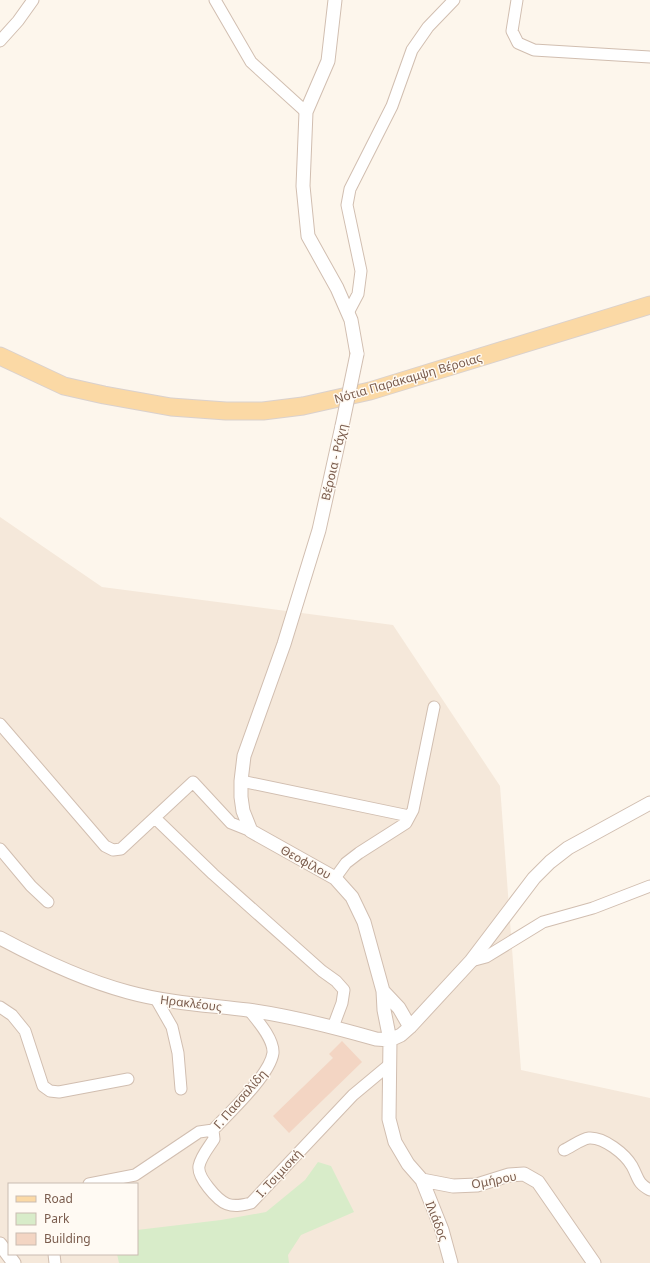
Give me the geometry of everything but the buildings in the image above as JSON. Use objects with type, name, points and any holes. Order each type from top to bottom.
[{"type":"main road","name":"Νότια Παράκαμψη Βέροιας","points":[[0,356],[64,386],[104,395],[171,407],[226,411],[263,411],[303,406],[370,391],[650,305]]},
{"type":"street","points":[[0,41],[18,21],[33,0]]},
{"type":"street","points":[[215,0],[251,62],[306,112]]},
{"type":"street","name":"Βέροια - Ράχη","points":[[252,831],[243,811],[241,781],[248,743],[284,644],[319,530],[357,354],[348,313],[337,288],[308,236],[303,186],[306,112],[328,61],[335,0]]},
{"type":"street","points":[[348,313],[358,294],[362,271],[347,205],[350,189],[392,106],[412,50],[428,26],[454,0]]},
{"type":"street","points":[[517,0],[512,31],[518,43],[534,50],[650,57]]},
{"type":"street","points":[[335,878],[346,863],[406,822],[413,810],[434,707]]},
{"type":"street","points":[[0,724],[105,846],[113,850],[121,849],[193,782],[231,823],[252,831]]},
{"type":"street","points":[[241,781],[409,816]]},
{"type":"street","points":[[390,1040],[401,1035],[410,1027],[471,961],[534,878],[550,862],[568,848],[650,803]]},
{"type":"street","points":[[154,818],[224,884],[336,981],[344,990],[342,1004],[333,1027]]},
{"type":"street","name":"Θεοφίλου","points":[[252,831],[335,878],[352,897],[364,922],[383,991],[384,1010],[390,1040],[389,1065]]},
{"type":"street","points":[[0,849],[31,886],[48,902]]},
{"type":"street","points":[[471,961],[486,958],[544,922],[593,908],[650,886]]},
{"type":"street","name":"Ηρακλέους","points":[[0,938],[82,977],[127,992],[156,999],[249,1010],[291,1017],[376,1039],[390,1040]]},
{"type":"street","name":"Θεοφίλου","points":[[383,991],[399,1008],[410,1027]]},
{"type":"street","points":[[156,999],[172,1027],[178,1053],[181,1089]]},
{"type":"street","points":[[0,1007],[20,1023],[25,1031],[43,1086],[50,1091],[59,1092],[128,1079]]},
{"type":"street","name":"Γ. Πασσαλίδη","points":[[94,1183],[136,1175],[200,1132],[213,1130],[266,1071],[273,1052],[267,1032],[249,1010]]},
{"type":"street","name":"Ι. Τσιμισκή","points":[[213,1130],[214,1139],[201,1159],[198,1168],[201,1176],[216,1197],[227,1204],[238,1206],[251,1203],[353,1095],[389,1065]]},
{"type":"street","name":"Ιλιάδος","points":[[389,1065],[389,1119],[395,1142],[408,1164],[422,1180],[442,1230],[451,1263]]},
{"type":"street","points":[[564,1150],[588,1138],[599,1140],[610,1145],[631,1165],[641,1186],[650,1190]]},
{"type":"street","name":"Ομήρου","points":[[422,1180],[453,1186],[477,1184],[509,1175],[524,1174],[538,1182],[594,1263]]},
{"type":"street","points":[[0,1244],[8,1255]]},
{"type":"shaded area","points":[[0,517],[102,587],[393,625],[500,786],[521,1070],[650,1098],[650,1263],[0,1263]]},
{"type":"green space","points":[[318,1162],[331,1166],[354,1212],[301,1235],[288,1255],[289,1263],[119,1263],[117,1255],[138,1255],[138,1230],[221,1220],[266,1212],[305,1180]]}]
